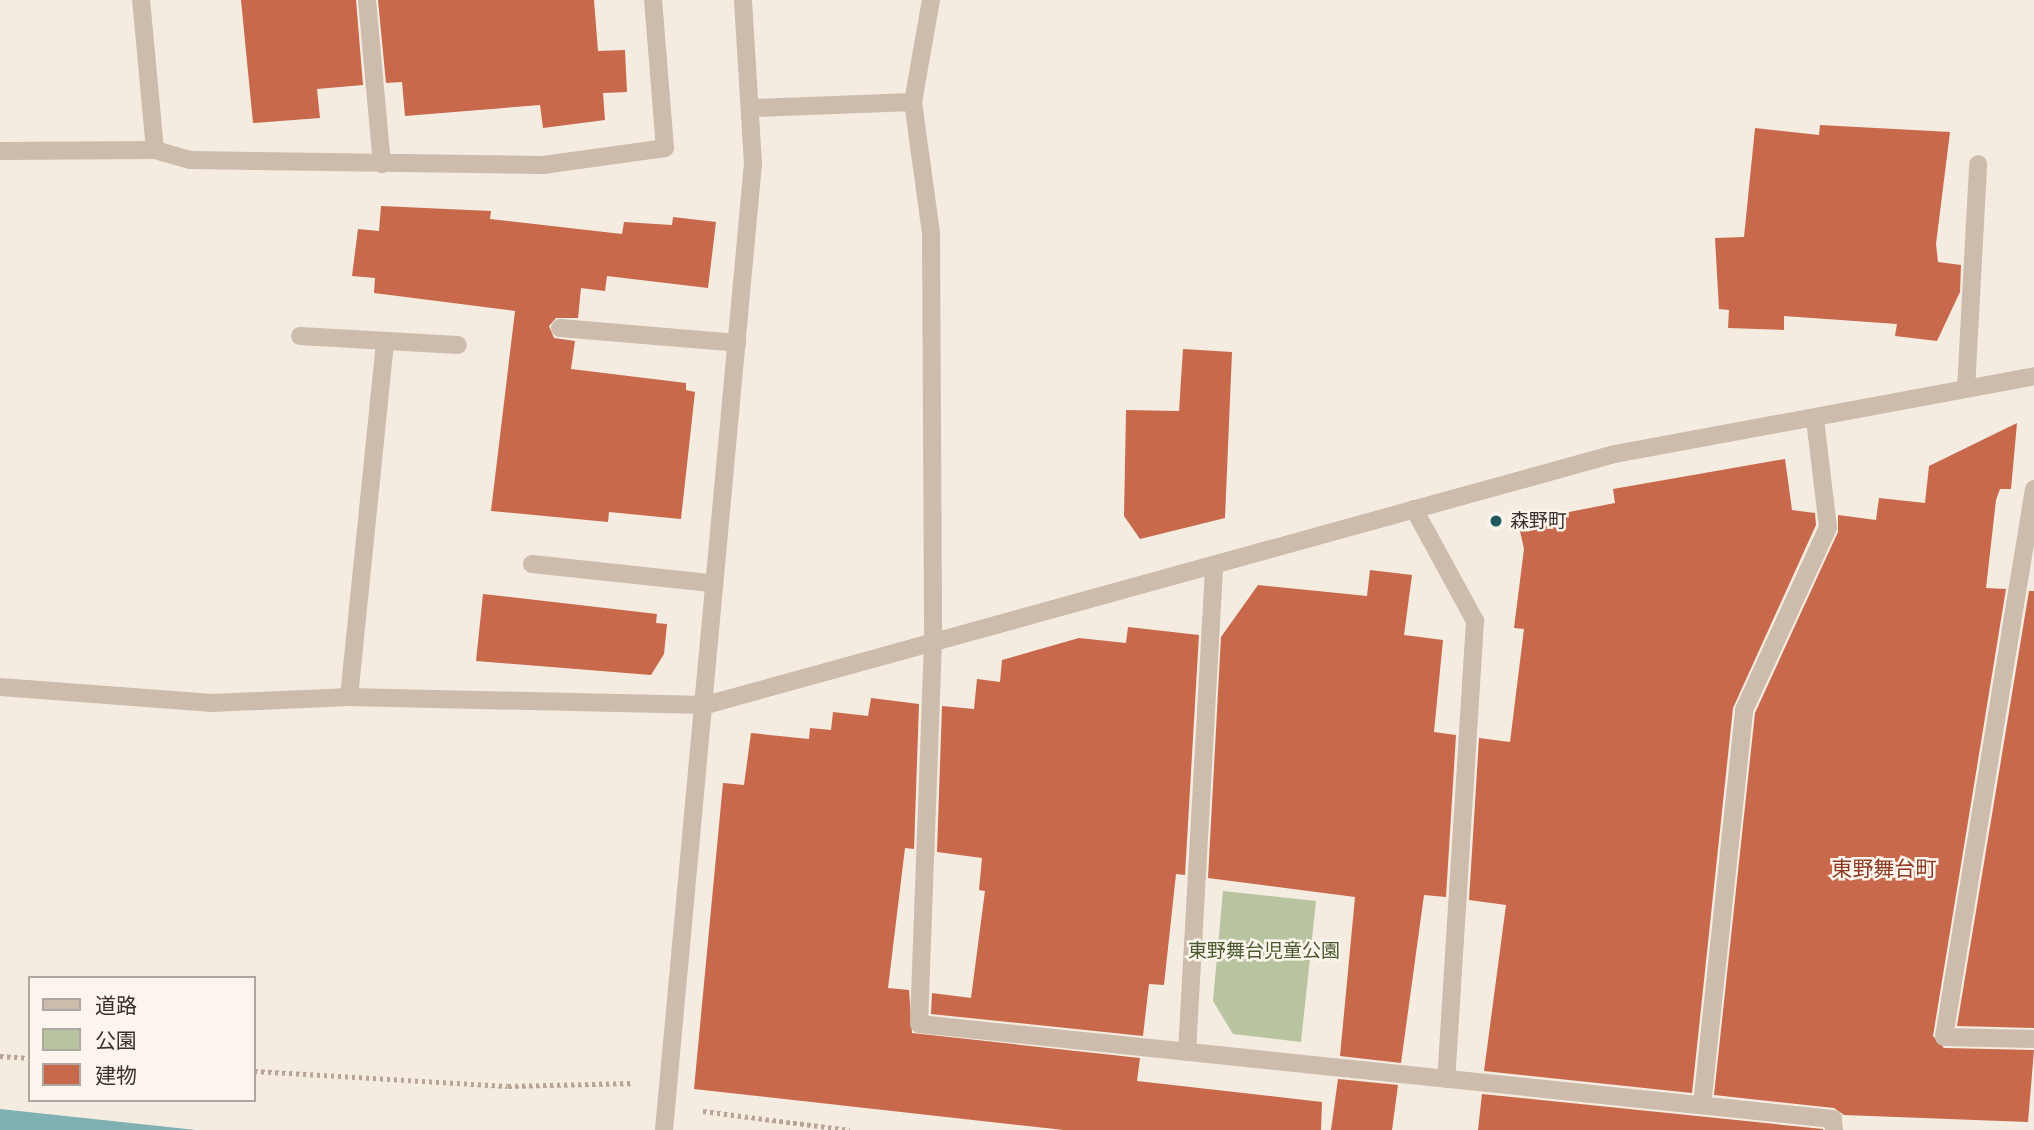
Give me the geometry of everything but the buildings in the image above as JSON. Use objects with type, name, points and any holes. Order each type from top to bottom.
[{"type":"street","points":[[141,0],[155,150]]},
{"type":"street","points":[[367,0],[382,164]]},
{"type":"street","points":[[0,151],[155,150],[190,160],[543,165],[665,148],[653,0]]},
{"type":"street","points":[[664,1130],[706,705],[711,583],[737,343],[752,108],[743,0]]},
{"type":"street","points":[[932,0],[913,102],[931,233],[933,642],[919,1024],[1702,1105],[1834,1125]]},
{"type":"street","points":[[752,108],[913,102]]},
{"type":"street","points":[[1966,388],[1978,164]]},
{"type":"street","points":[[560,328],[737,343]]},
{"type":"street","points":[[300,336],[385,343],[458,345]]},
{"type":"street","points":[[349,697],[385,343]]},
{"type":"street","points":[[0,687],[212,703],[349,697],[706,705],[1615,454],[1815,419],[2034,376]]},
{"type":"street","points":[[1702,1105],[1744,710],[1828,527],[1815,419]]},
{"type":"street","points":[[2034,489],[1944,1037],[2034,1039]]},
{"type":"street","points":[[1415,509],[1475,621],[1446,1079]]},
{"type":"street","points":[[532,564],[711,583]]},
{"type":"street","points":[[1187,1052],[1214,565]]},
{"type":"path","points":[[0,1056],[28,1058]]},
{"type":"path","points":[[256,1071],[508,1086],[669,1082]]},
{"type":"path","points":[[667,1106],[850,1130]]},
{"type":"green space","name":"東野舞台児童公園","points":[[1223,891],[1316,901],[1301,1042],[1233,1034],[1213,1001]]},
{"type":"water","points":[[0,1109],[196,1130],[0,1130]]},
{"type":"place","name":"森野町","points":[[1496,521]]},
{"type":"district","name":"東野舞台町","points":[[1884,869]]}]
